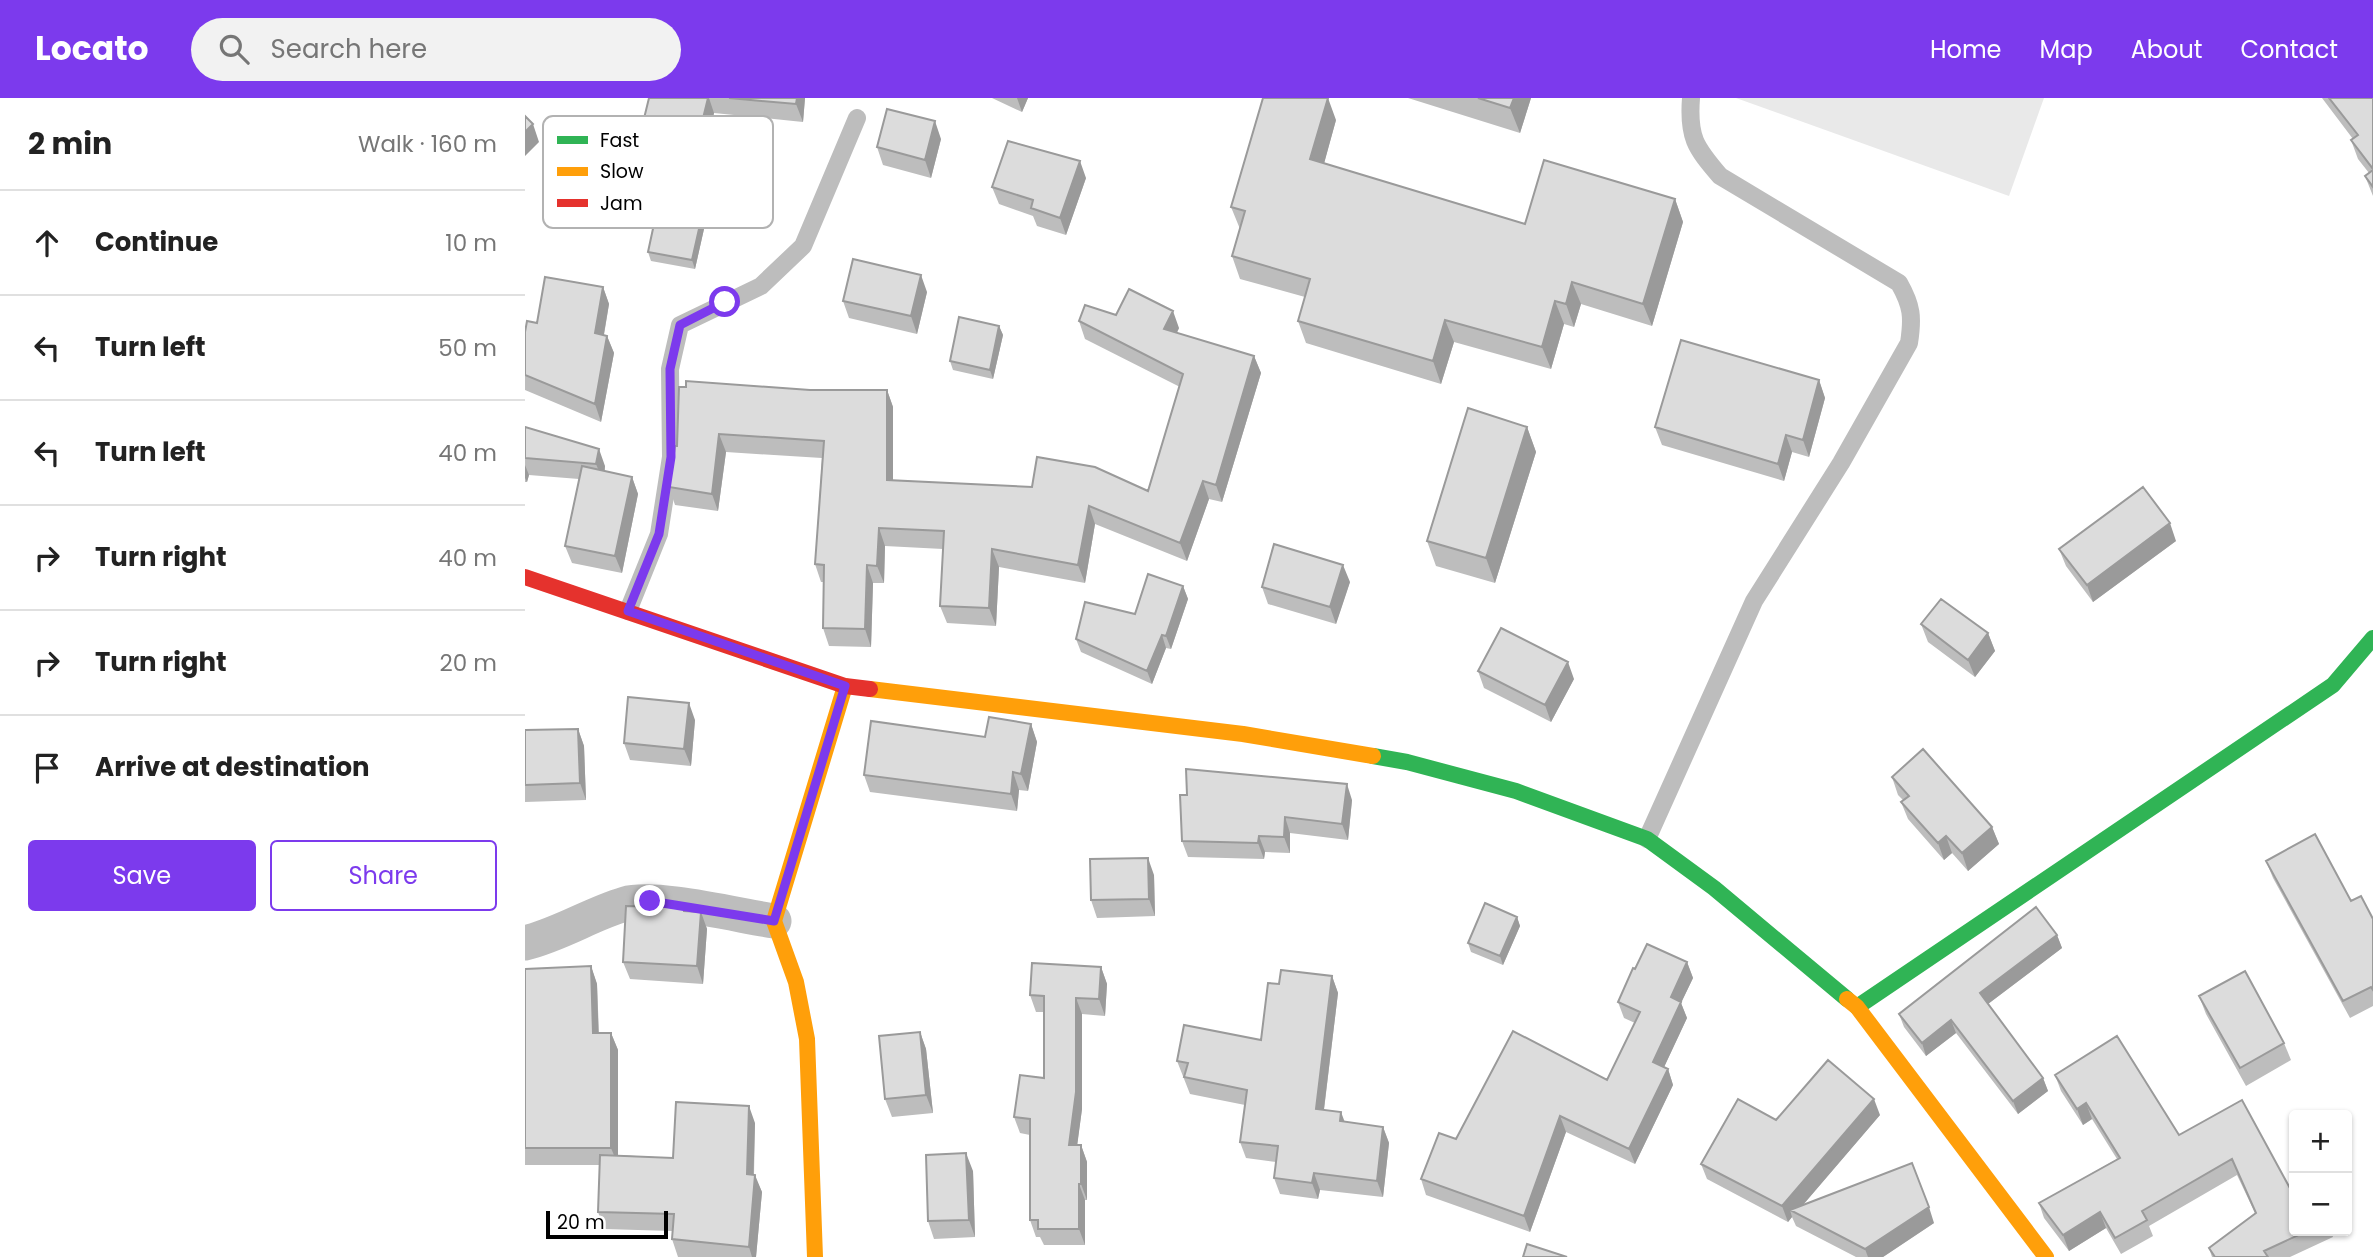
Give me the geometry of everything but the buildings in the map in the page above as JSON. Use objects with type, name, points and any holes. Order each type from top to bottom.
[{"type":"street","points":[[525,577],[845,686],[1243,734],[1407,762],[1516,791],[1647,839],[1714,888],[1857,1007],[2046,1257]]},
{"type":"street","points":[[1857,1007],[2333,685],[2373,638]]},
{"type":"street","points":[[815,1257],[807,1039],[796,982],[774,921],[845,686]]},
{"type":"street","points":[[525,943],[549,937],[626,904],[650,901],[774,921]]},
{"type":"lane","points":[[1647,839],[1754,601],[1841,463],[1909,343],[1912,322],[1910,301],[1899,283],[1720,176],[1699,151],[1689,124],[1691,98]]},
{"type":"lane","points":[[628,611],[659,534],[671,457],[670,369],[680,325],[761,286],[803,246],[857,118]]},
{"type":"shaded area","points":[[1736,98],[2044,98],[2009,196]]},
{"type":"traffic: fast","points":[[1857,1007],[2333,685],[2373,638]]},
{"type":"traffic: fast","points":[[1373,756],[1407,762],[1516,791],[1647,839],[1714,888],[1847,999]]},
{"type":"traffic: slow","points":[[815,1257],[807,1039],[796,982],[774,921],[845,686]]},
{"type":"traffic: slow","points":[[870,689],[1243,734],[1373,756]]},
{"type":"traffic: slow","points":[[1847,999],[1857,1007],[2046,1257]]},
{"type":"traffic: jam","points":[[525,577],[845,686],[870,689]]},
{"type":"route","points":[[650,901],[774,921],[845,686],[628,611],[659,534],[671,457],[670,369],[680,325],[725,302]]}]
